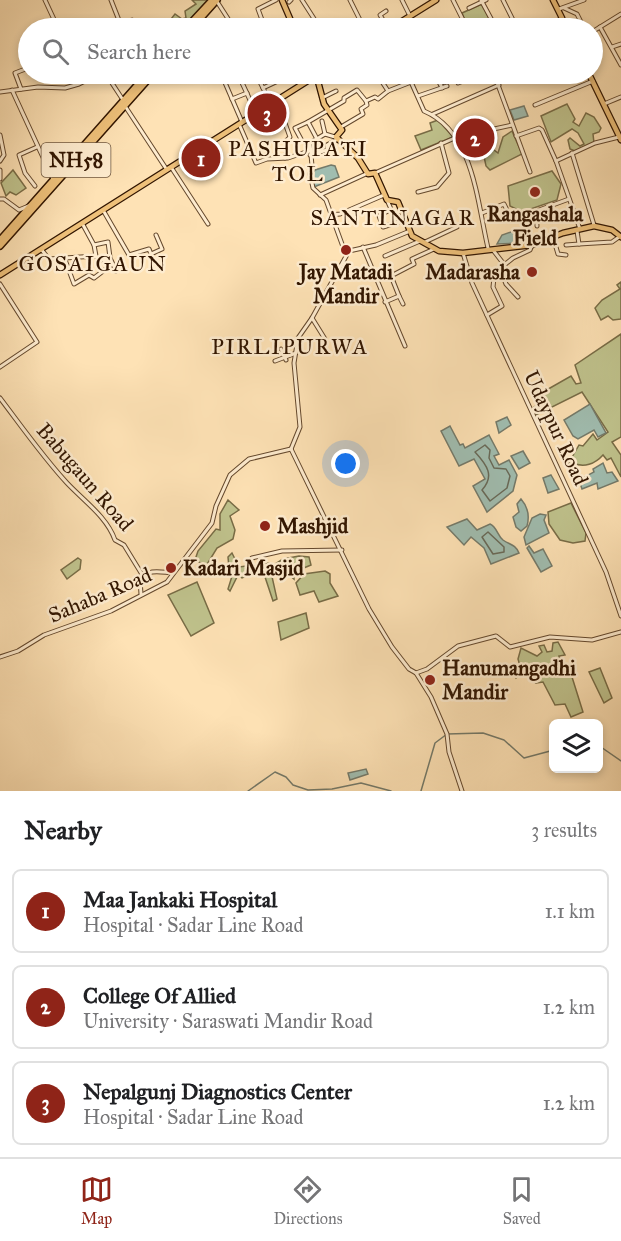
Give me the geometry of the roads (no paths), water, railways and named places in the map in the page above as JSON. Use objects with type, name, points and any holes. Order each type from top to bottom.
[{"type":"highway","points":[[195,18],[212,0]]},
{"type":"highway","points":[[202,18],[216,0]]},
{"type":"highway","name":"NH58","points":[[0,246],[139,84]]},
{"type":"highway","name":"NH58","points":[[0,240],[53,179],[143,84]]},
{"type":"main road","points":[[282,0],[290,18]]},
{"type":"main road","points":[[407,18],[429,2],[436,0]]},
{"type":"main road","points":[[553,0],[561,9],[562,18]]},
{"type":"main road","points":[[0,275],[303,84]]},
{"type":"main road","points":[[320,84],[327,109],[342,130],[337,138],[368,173],[371,175],[375,173],[386,197],[398,202],[410,231],[434,249],[463,253],[490,248],[532,245],[578,229],[594,226],[612,230],[620,237]]},
{"type":"main road","points":[[594,84],[620,138]]},
{"type":"street","points":[[45,0],[53,18]]},
{"type":"street","points":[[111,0],[118,18]]},
{"type":"street","points":[[216,0],[228,18]]},
{"type":"street","points":[[261,18],[258,9],[276,0]]},
{"type":"street","points":[[302,0],[314,18]]},
{"type":"street","points":[[350,0],[359,18]]},
{"type":"street","points":[[402,0],[410,16]]},
{"type":"street","points":[[453,0],[462,18]]},
{"type":"street","points":[[503,0],[512,18]]},
{"type":"street","points":[[561,9],[584,0]]},
{"type":"street","points":[[469,8],[483,1],[491,18]]},
{"type":"street","points":[[561,9],[576,14],[578,18]]},
{"type":"street","points":[[382,18],[380,15],[386,11]]},
{"type":"street","points":[[603,25],[621,14]]},
{"type":"street","points":[[603,32],[621,65]]},
{"type":"street","points":[[612,47],[621,44]]},
{"type":"street","points":[[19,84],[21,89]]},
{"type":"street","points":[[0,92],[65,88],[74,84]]},
{"type":"street","points":[[112,84],[208,224]]},
{"type":"street","points":[[226,84],[256,163],[267,159],[327,150],[327,145],[337,138]]},
{"type":"street","points":[[243,84],[256,112]]},
{"type":"street","points":[[261,84],[271,104]]},
{"type":"street","points":[[263,88],[272,84]]},
{"type":"street","points":[[383,84],[388,91]]},
{"type":"street","points":[[366,101],[375,97],[378,99],[388,91],[405,84]]},
{"type":"street","points":[[411,84],[424,111],[433,114],[457,137],[482,213],[490,248],[503,266]]},
{"type":"street","points":[[535,105],[586,84]]},
{"type":"street","points":[[433,114],[499,85],[530,172]]},
{"type":"street","points":[[418,96],[443,86]]},
{"type":"street","points":[[12,90],[53,179]]},
{"type":"street","points":[[337,138],[325,134],[310,143],[302,141],[295,128],[341,103],[344,98],[357,90],[367,105],[361,109],[363,114],[340,127]]},
{"type":"street","points":[[322,98],[336,91]]},
{"type":"street","points":[[232,99],[247,93]]},
{"type":"street","points":[[604,104],[621,97]]},
{"type":"street","points":[[277,101],[290,137],[286,141],[285,158]]},
{"type":"street","points":[[262,109],[267,130]]},
{"type":"street","points":[[322,121],[325,134]]},
{"type":"street","points":[[308,122],[316,139]]},
{"type":"street","points":[[375,173],[457,137],[512,125]]},
{"type":"street","points":[[516,136],[540,128],[556,161],[570,199],[578,229],[579,244]]},
{"type":"street","points":[[0,135],[4,155],[0,161]]},
{"type":"street","points":[[556,161],[572,153],[620,138]]},
{"type":"street","points":[[310,143],[310,174],[314,188],[326,200],[346,255]]},
{"type":"street","points":[[418,192],[437,187],[449,173],[441,143]]},
{"type":"street","points":[[35,186],[19,155],[37,147]]},
{"type":"street","points":[[572,153],[594,226]]},
{"type":"street","points":[[0,170],[0,179]]},
{"type":"street","points":[[320,195],[368,173]]},
{"type":"street","points":[[331,215],[340,214],[386,197],[391,209],[379,216],[383,227],[405,220]]},
{"type":"street","points":[[0,199],[3,198],[19,210],[31,206]]},
{"type":"street","points":[[482,213],[502,204],[511,220],[570,199]]},
{"type":"street","points":[[103,210],[129,255],[149,249],[151,254],[160,251],[162,249],[156,235]]},
{"type":"street","points":[[536,212],[537,226]]},
{"type":"street","points":[[82,223],[94,245],[98,260],[111,260]]},
{"type":"street","points":[[385,256],[457,227]]},
{"type":"street","points":[[410,231],[376,245],[352,249],[346,255],[312,318],[298,338],[296,353],[300,427],[291,449],[369,609],[392,647],[409,669],[416,673],[431,697],[447,734],[449,752],[462,791]]},
{"type":"street","points":[[553,237],[558,254],[566,255]]},
{"type":"street","points":[[566,246],[612,242],[620,237]]},
{"type":"street","points":[[94,245],[108,242],[111,260],[116,271]]},
{"type":"street","points":[[488,315],[502,306],[493,287],[494,278],[503,266],[530,250],[532,245]]},
{"type":"street","points":[[363,247],[405,346]]},
{"type":"street","points":[[41,249],[49,259],[96,256]]},
{"type":"street","points":[[403,304],[391,276],[414,264],[412,260],[434,249]]},
{"type":"street","name":"Udaypur Road","points":[[463,253],[472,283],[606,572],[621,616]]},
{"type":"street","points":[[64,257],[74,284],[89,275],[94,278],[107,271],[111,260]]},
{"type":"street","points":[[501,271],[506,284],[518,297]]},
{"type":"street","points":[[0,284],[37,342],[0,367]]},
{"type":"street","points":[[385,302],[399,296]]},
{"type":"street","points":[[312,318],[325,339]]},
{"type":"street","points":[[280,349],[286,358]]},
{"type":"street","points":[[274,362],[296,353]]},
{"type":"street","name":"Babugaun Road","points":[[0,398],[66,483],[106,523],[115,540],[124,545],[143,576]]},
{"type":"street","name":"Sahaba Road","points":[[0,657],[18,651],[44,635],[111,611],[160,586],[212,523],[216,506],[230,475],[249,459],[291,449]]},
{"type":"street","points":[[252,558],[282,551],[342,550]]},
{"type":"street","points":[[141,594],[140,580],[143,576],[155,570],[173,573]]},
{"type":"street","points":[[416,673],[428,669],[458,646],[496,636],[510,647],[550,637],[592,640],[621,632]]},
{"type":"water","points":[[524,106],[528,116],[514,120],[510,110]]},
{"type":"water","points":[[335,166],[339,177],[314,187],[312,175],[315,170]]},
{"type":"water","points":[[514,231],[520,243],[497,244],[502,235]]},
{"type":"water","points":[[590,404],[606,433],[598,437],[594,430],[578,439],[573,436],[564,420]]},
{"type":"water","points":[[507,417],[511,425],[499,433],[496,422]]},
{"type":"water","points":[[450,426],[460,445],[463,444],[465,448],[489,435],[499,454],[494,456],[499,465],[509,460],[517,475],[513,491],[487,512],[473,486],[485,479],[474,459],[459,466],[441,431]]},
{"type":"water","points":[[523,451],[530,463],[519,469],[511,456]]},
{"type":"water","points":[[603,463],[607,473],[612,472],[618,481],[598,489],[597,483],[582,489],[579,480],[594,472],[593,469]]},
{"type":"water","points":[[551,475],[559,489],[548,493],[543,478]]},
{"type":"water","points":[[521,499],[527,508],[528,518],[527,526],[521,531],[516,527],[513,517],[519,512],[517,504]]},
{"type":"water","points":[[540,514],[546,515],[544,520],[549,533],[526,545],[524,537],[532,518]]},
{"type":"water","points":[[467,519],[477,530],[492,525],[501,538],[514,546],[519,553],[491,564],[484,548],[471,537],[464,545],[447,527]]},
{"type":"water","points":[[529,546],[534,553],[543,549],[552,566],[541,572],[527,548]]},
{"type":"water","points":[[366,769],[368,774],[350,780],[348,773]]},
{"type":"waterway","points":[[421,791],[435,743],[447,734],[483,733],[504,740],[524,758],[549,751]]},
{"type":"waterway","points":[[603,748],[621,761]]},
{"type":"waterway","points":[[248,791],[275,772],[286,777],[293,785],[308,790],[332,789],[361,783],[391,791]]},
{"type":"place","name":"Nepalgunj Diagnostics Center","points":[[267,113]]},
{"type":"place","name":"College Of Allied","points":[[475,138]]},
{"type":"place","name":"Maa Jankaki Hospital","points":[[201,158]]},
{"type":"place","name":"Rangashala Field","points":[[535,192]]},
{"type":"place","name":"Jay Matadi Mandir","points":[[346,250]]},
{"type":"place","name":"Madarasha","points":[[532,272]]},
{"type":"place","name":"Mashjid","points":[[265,526]]},
{"type":"place","name":"Kadari Masjid","points":[[171,568]]},
{"type":"place","name":"Hanumangadhi Mandir","points":[[430,680]]},
{"type":"district","name":"PASHUPATI TOL","points":[[298,160]]},
{"type":"district","name":"SANTINAGAR","points":[[393,217]]},
{"type":"district","name":"GOSAIGAUN","points":[[93,263]]},
{"type":"district","name":"PIRLIPURWA","points":[[290,346]]}]
